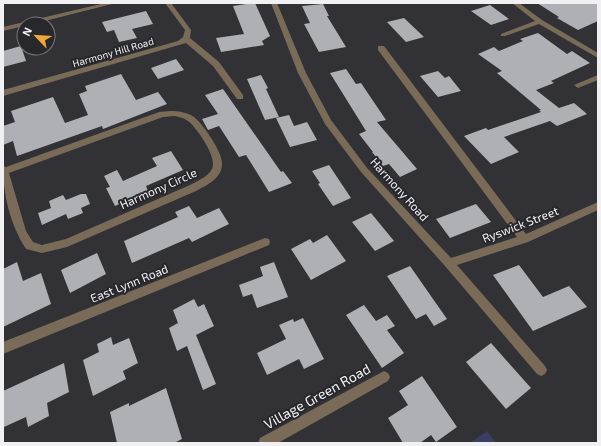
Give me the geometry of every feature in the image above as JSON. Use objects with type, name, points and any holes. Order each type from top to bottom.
[{"type":"street","points":[[3,29],[113,3]]},
{"type":"street","points":[[168,3],[188,30],[186,39],[216,64],[240,98]]},
{"type":"street","name":"Harmony Road","points":[[274,3],[302,73],[328,122],[364,170],[449,263],[541,370]]},
{"type":"street","points":[[515,3],[540,21],[598,56]]},
{"type":"street","points":[[503,35],[540,21]]},
{"type":"street","name":"Harmony Hill Road","points":[[3,93],[170,46],[186,39]]},
{"type":"street","points":[[381,48],[524,239]]},
{"type":"street","points":[[578,85],[598,77]]},
{"type":"street","name":"Harmony Circle","points":[[175,113],[193,121],[215,152],[218,165],[211,178],[194,188],[67,244],[42,249],[30,246],[21,233],[4,170],[162,114],[175,113]]},
{"type":"street","name":"Ryswick Street","points":[[449,263],[524,239],[598,206]]},
{"type":"street","name":"East Lynn Road","points":[[3,348],[265,242]]},
{"type":"street","name":"Village Green Road","points":[[265,443],[384,377]]},
{"type":"shaded area","points":[[487,431],[496,443],[470,443]]},
{"type":"building","points":[[255,3],[270,36],[262,41],[264,45],[221,52],[216,38],[244,34],[233,6]]},
{"type":"building","points":[[537,3],[598,3],[598,21],[578,30],[557,18],[559,17]]},
{"type":"building","points":[[323,4],[329,16],[327,16],[346,47],[319,52],[304,24],[310,23],[302,6]]},
{"type":"building","points":[[490,5],[509,19],[491,25],[471,11]]},
{"type":"building","points":[[146,11],[153,24],[132,29],[137,38],[119,42],[114,30],[107,32],[102,22]]},
{"type":"building","points":[[404,18],[424,37],[406,42],[387,22]]},
{"type":"building","points":[[538,33],[567,54],[572,51],[590,63],[551,81],[554,83],[536,90],[559,108],[574,103],[587,114],[557,126],[550,121],[504,137],[519,152],[491,164],[464,136],[486,128],[488,130],[541,112],[539,110],[541,110],[497,73],[502,71],[478,54],[494,47],[499,51],[523,41],[520,39]]},
{"type":"building","points":[[16,47],[16,56],[24,56],[26,61],[3,67],[3,51]]},
{"type":"building","points":[[176,59],[184,70],[158,79],[151,68]]},
{"type":"building","points":[[346,69],[356,84],[361,83],[386,120],[377,122],[417,169],[400,177],[389,164],[380,167],[373,158],[376,157],[359,134],[366,131],[330,73]]},
{"type":"building","points":[[438,71],[445,78],[449,76],[461,91],[438,97],[420,76]]},
{"type":"building","points":[[121,74],[136,100],[158,92],[167,104],[103,129],[102,126],[17,156],[13,141],[3,145],[3,126],[15,122],[11,111],[53,97],[65,123],[88,115],[79,94],[87,91],[85,86]]},
{"type":"building","points":[[261,75],[268,88],[266,89],[279,117],[265,120],[247,79]]},
{"type":"building","points":[[223,89],[281,172],[283,171],[292,183],[269,192],[246,155],[239,157],[219,126],[208,130],[202,119],[218,114],[205,95]]},
{"type":"building","points":[[289,115],[294,126],[307,122],[317,140],[290,147],[276,118]]},
{"type":"building","points":[[171,151],[183,170],[146,186],[148,191],[115,206],[106,188],[110,187],[104,176],[117,170],[123,181],[157,166],[152,158]]},
{"type":"building","points":[[329,165],[351,198],[333,206],[318,184],[320,183],[312,171]]},
{"type":"building","points":[[81,194],[86,194],[90,204],[81,208],[83,213],[68,219],[66,214],[42,225],[38,213],[51,208],[49,201],[63,195],[66,200]]},
{"type":"building","points":[[476,204],[491,222],[450,238],[436,219]]},
{"type":"building","points":[[189,206],[197,218],[219,208],[229,224],[192,242],[189,238],[132,263],[124,241],[178,217],[175,212]]},
{"type":"building","points":[[371,213],[394,241],[375,251],[352,222]]},
{"type":"building","points":[[327,235],[346,261],[311,280],[291,249],[310,239],[313,243]]},
{"type":"building","points":[[97,253],[106,274],[70,293],[61,270]]},
{"type":"building","points":[[17,262],[23,281],[41,273],[51,304],[3,327],[3,269]]},
{"type":"building","points":[[274,262],[288,297],[257,308],[252,294],[243,297],[239,285],[263,276],[260,267]]},
{"type":"building","points":[[519,265],[543,297],[569,286],[587,307],[533,331],[493,275]]},
{"type":"building","points":[[410,266],[447,319],[434,326],[426,314],[416,319],[387,276]]},
{"type":"building","points":[[194,299],[198,307],[204,304],[214,326],[196,335],[216,384],[203,390],[187,346],[177,351],[169,328],[178,323],[173,310]]},
{"type":"building","points":[[364,305],[376,321],[387,315],[395,326],[387,330],[404,353],[382,368],[346,315]]},
{"type":"building","points":[[303,318],[324,359],[304,369],[299,359],[267,375],[257,353],[286,339],[279,325],[293,319],[294,322]]},
{"type":"building","points":[[111,337],[113,345],[129,338],[138,363],[123,371],[126,379],[93,396],[83,360],[99,352],[97,344]]},
{"type":"building","points":[[491,343],[531,388],[506,409],[466,362]]},
{"type":"building","points":[[64,363],[69,392],[47,403],[49,416],[28,427],[26,417],[4,427],[3,391]]},
{"type":"building","points":[[422,376],[457,427],[436,442],[431,435],[420,443],[403,443],[388,418],[408,405],[399,391]]},
{"type":"building","points":[[166,388],[182,439],[174,443],[117,443],[110,412],[129,403],[129,406]]}]
